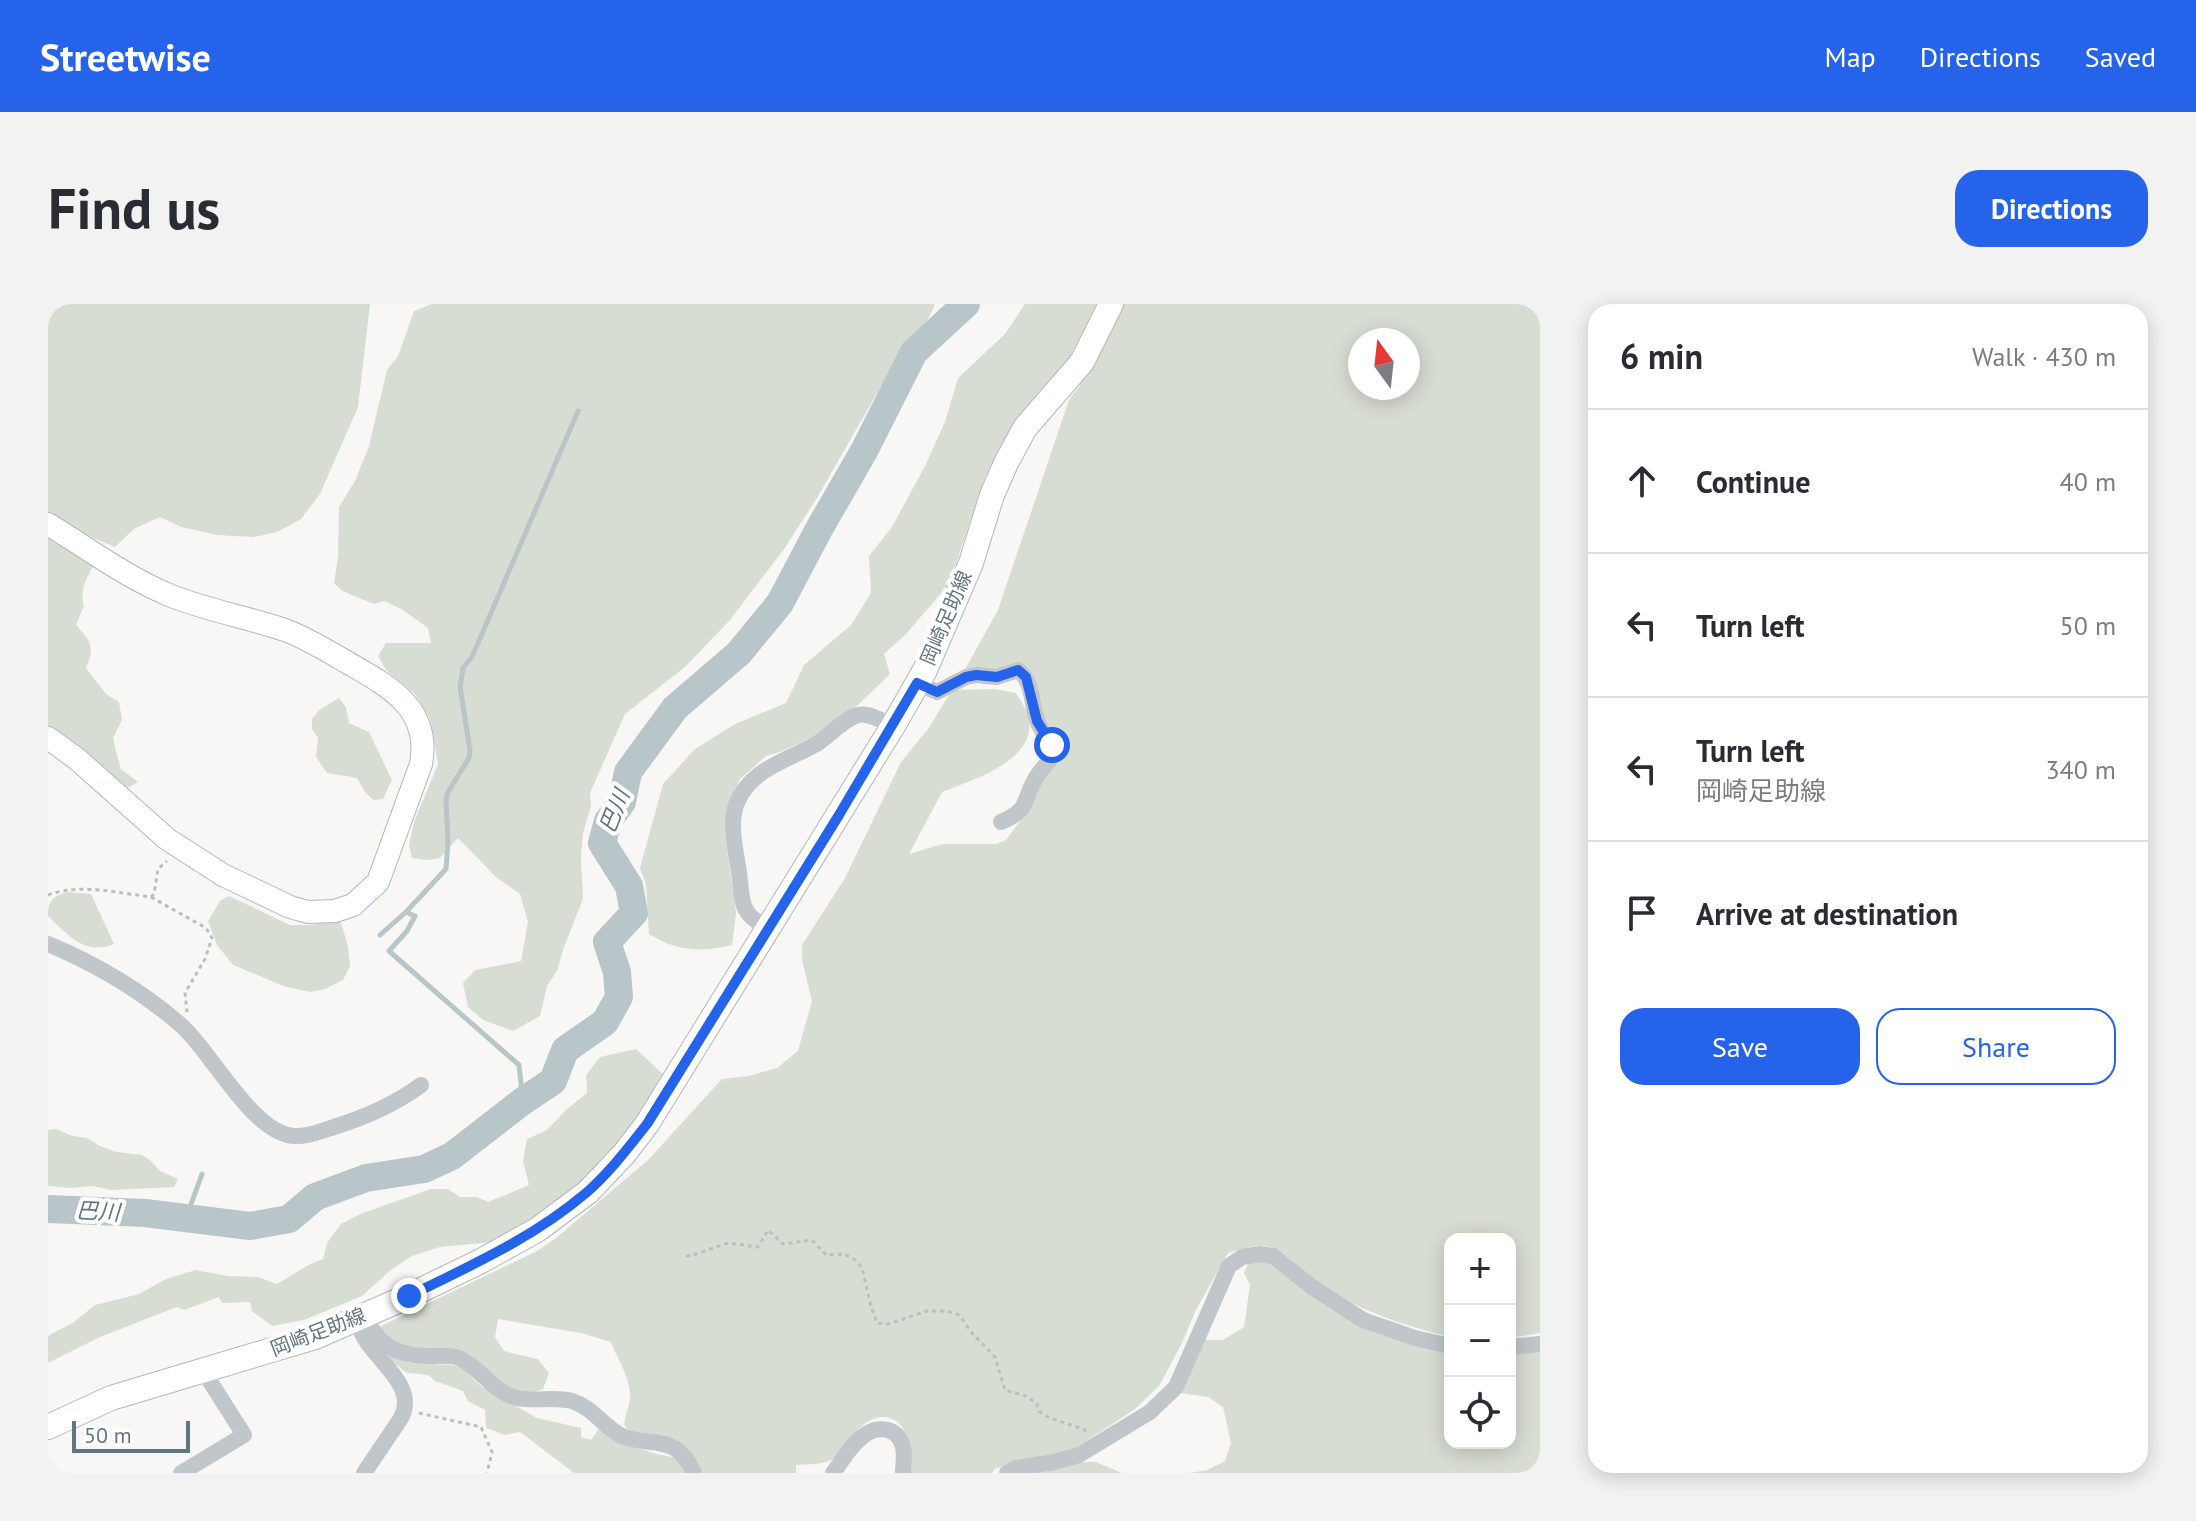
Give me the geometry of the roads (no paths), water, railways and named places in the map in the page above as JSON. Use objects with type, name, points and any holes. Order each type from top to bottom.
[{"type":"main road","name":"岡崎足助線","points":[[48,1427],[111,1398],[315,1337],[409,1296],[537,1230],[588,1192],[624,1154],[647,1124],[893,726],[917,683],[971,563],[992,495],[1006,463],[1025,428],[1082,362],[1111,304]]},
{"type":"street","points":[[48,524],[166,594],[287,631],[336,655],[389,687],[405,702],[421,732],[423,750],[421,764],[378,882],[353,905],[335,911],[308,912],[290,907],[223,875],[167,839],[77,759],[48,738]]},
{"type":"street","points":[[917,683],[937,692],[976,675],[997,677],[1018,670],[1026,677],[1037,721],[1054,754],[1037,776],[1024,807],[1001,822]]},
{"type":"street","points":[[767,928],[753,920],[744,908],[733,832],[736,805],[749,785],[767,768],[817,743],[856,715],[867,715],[893,726]]},
{"type":"street","points":[[48,944],[76,956],[139,993],[182,1026],[250,1109],[273,1129],[292,1136],[307,1135],[385,1109],[421,1085]]},
{"type":"street","points":[[1007,1473],[1016,1468],[1079,1455],[1150,1412],[1176,1387],[1229,1266],[1242,1257],[1260,1254],[1273,1256],[1312,1287],[1363,1320],[1444,1345]]},
{"type":"street","points":[[360,1316],[360,1333],[400,1383],[405,1392],[406,1409],[364,1473]]},
{"type":"street","points":[[360,1316],[383,1343],[395,1351],[409,1355],[455,1357],[516,1398],[574,1402],[621,1436],[663,1443],[678,1450],[694,1473]]},
{"type":"street","points":[[1516,1346],[1540,1344]]},
{"type":"street","points":[[181,1473],[244,1435],[204,1372]]},
{"type":"street","points":[[833,1473],[858,1439],[883,1428],[895,1433],[903,1446],[903,1473]]},
{"type":"waterway","name":"巴川","points":[[48,1209],[145,1213],[250,1226],[289,1219],[315,1197],[366,1178],[424,1169],[452,1156],[553,1081],[565,1050],[605,1022],[619,997],[617,972],[607,942],[634,913],[629,886],[602,843],[608,821],[622,802],[628,772],[675,708],[739,653],[780,603],[864,451],[914,352],[966,304]]},
{"type":"waterway","points":[[523,1101],[519,1065],[389,951],[407,931],[415,916],[406,912],[446,869],[446,800],[469,758],[470,750],[460,687],[463,668],[472,657],[578,411]]},
{"type":"waterway","points":[[380,935],[406,912]]},
{"type":"waterway","points":[[186,1218],[202,1174]]}]
